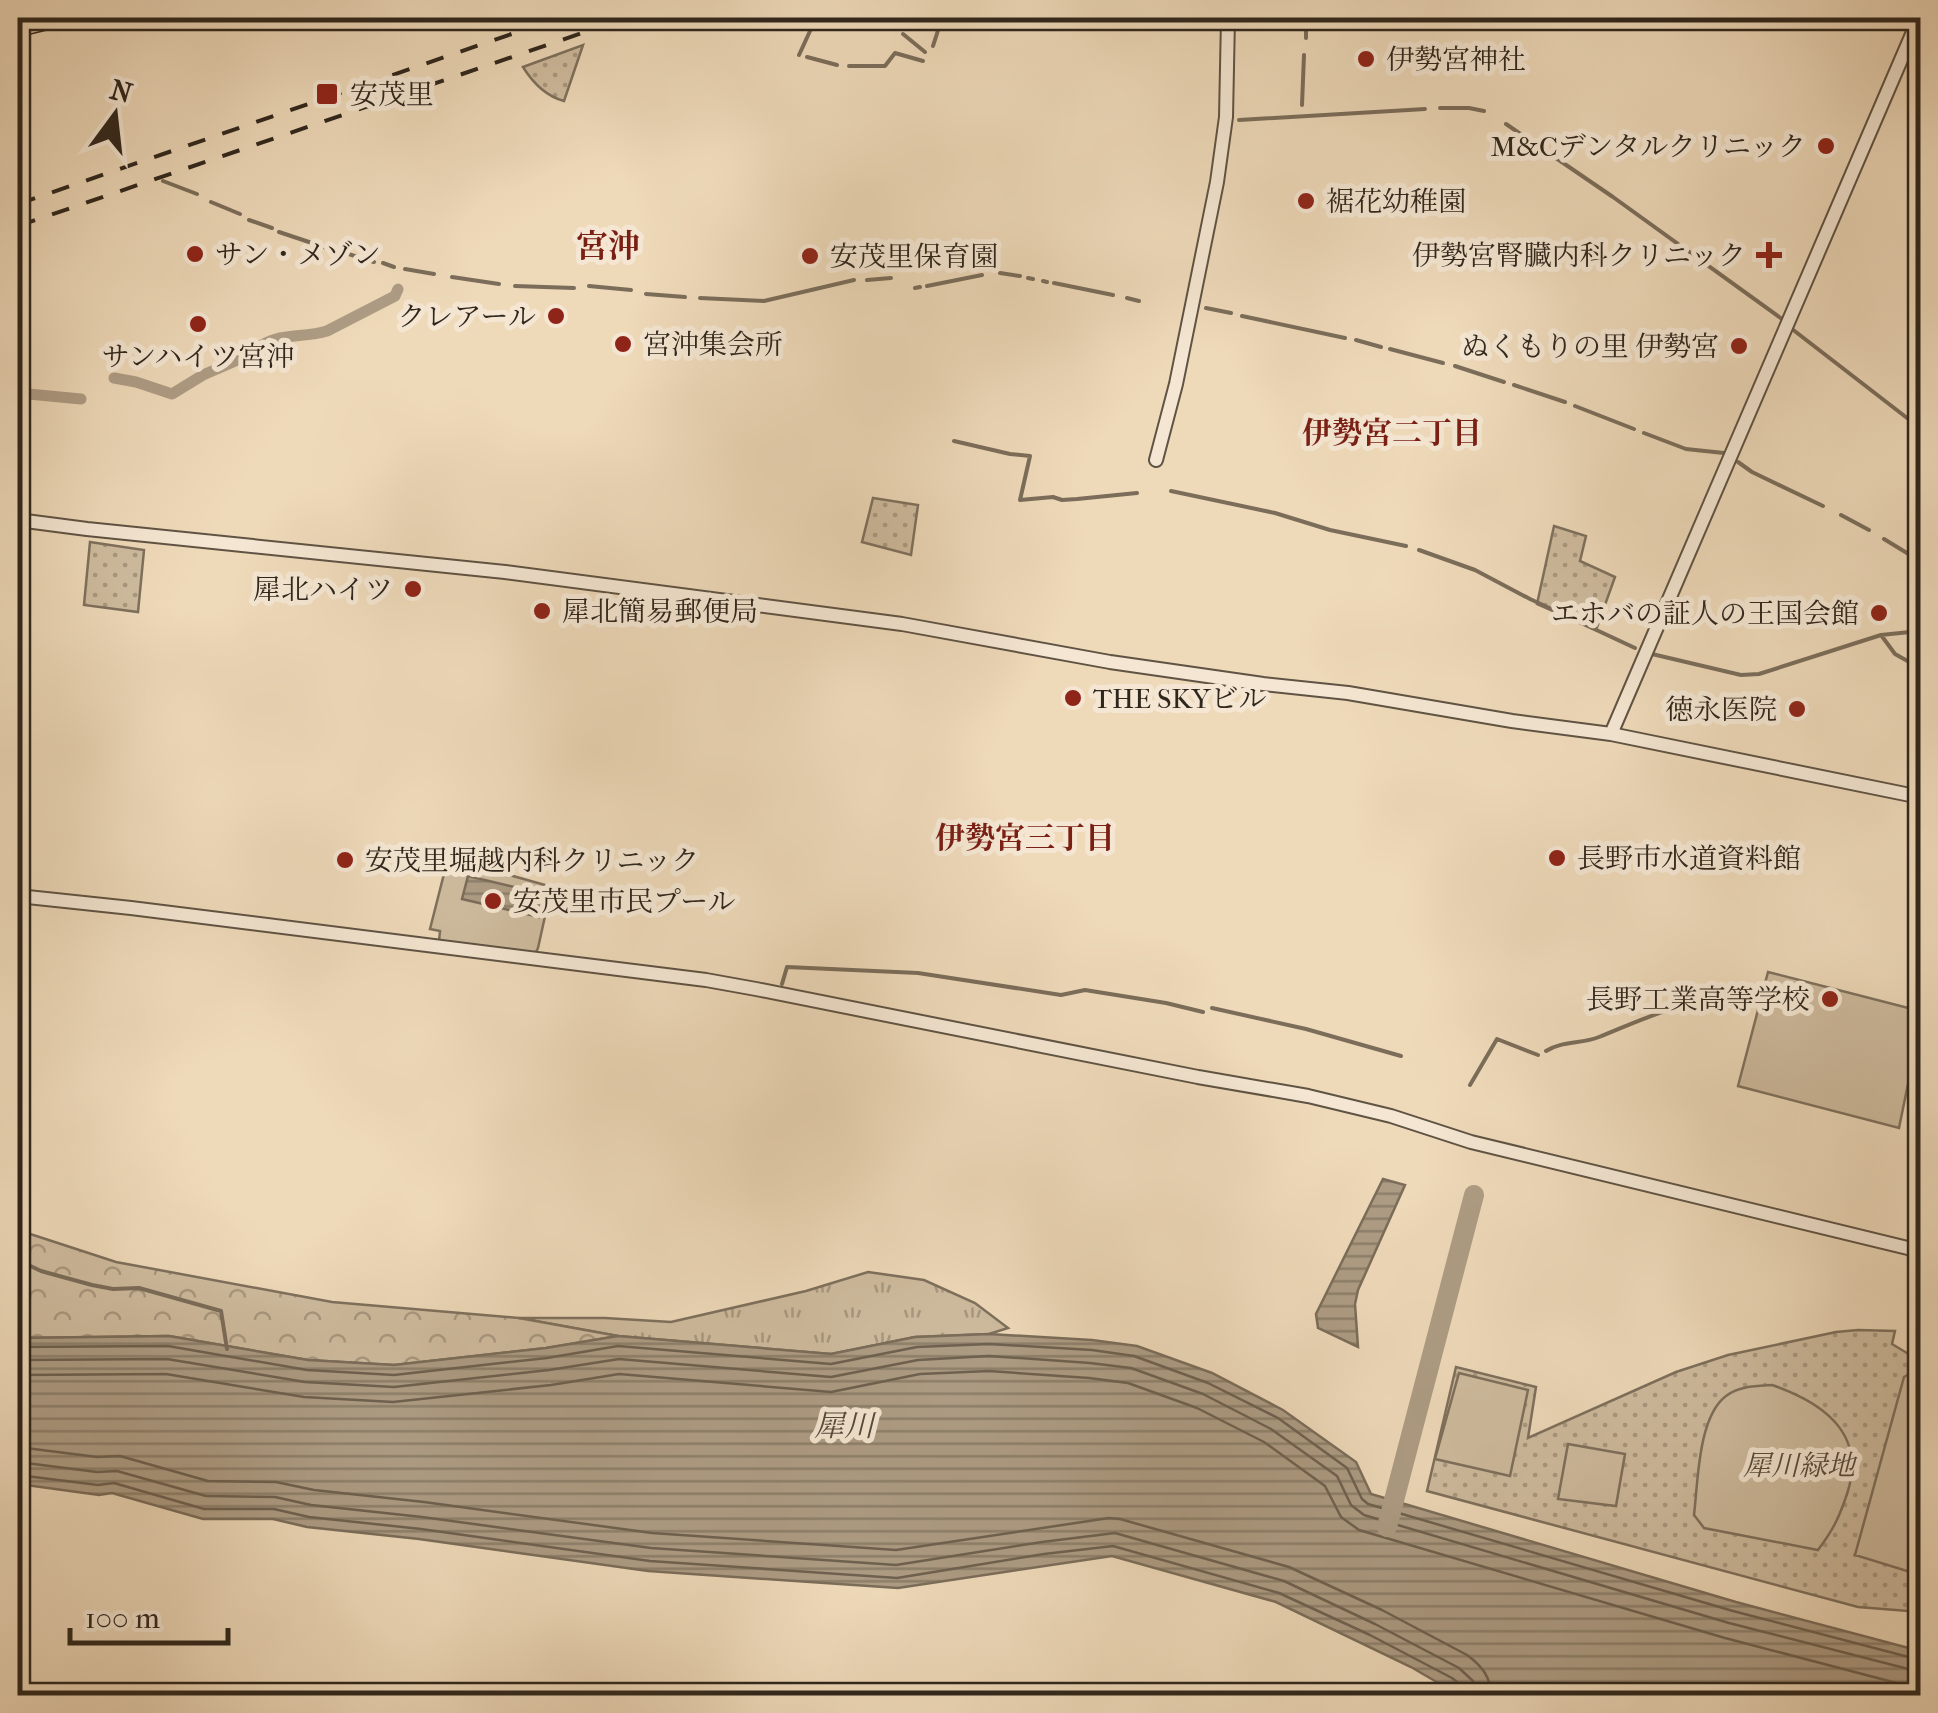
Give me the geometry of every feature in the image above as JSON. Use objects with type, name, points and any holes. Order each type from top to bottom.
[{"type":"highway","points":[[18,27],[54,18]]},
{"type":"street","points":[[1156,460],[1176,384],[1217,182],[1226,117],[1228,18]]},
{"type":"street","points":[[1611,734],[1918,18]]},
{"type":"street","points":[[18,520],[496,571],[902,624],[1110,662],[1348,693],[1611,734],[1920,797]]},
{"type":"street","points":[[18,896],[756,988],[1308,1096],[1390,1116],[1470,1142],[1920,1251]]},
{"type":"green space","points":[[583,45],[564,101],[540,88],[523,67]]},
{"type":"green space","points":[[873,498],[918,505],[911,555],[862,542]]},
{"type":"green space","points":[[1554,526],[1586,536],[1580,561],[1615,577],[1596,630],[1537,604]]},
{"type":"green space","points":[[90,542],[144,550],[138,612],[84,605]]},
{"type":"green space","name":"安茂里市民プール","points":[[448,858],[549,886],[535,954],[439,941],[440,931],[430,929]]},
{"type":"green space","points":[[1768,972],[1920,1011],[1899,1128],[1738,1086]]},
{"type":"green space","points":[[18,1230],[116,1262],[332,1302],[519,1318],[618,1336],[394,1365],[308,1360],[169,1336],[18,1338]]},
{"type":"green space","points":[[868,1272],[924,1280],[975,1303],[1008,1328],[989,1334],[915,1337],[831,1354],[618,1336],[519,1318],[671,1322],[806,1291]]},
{"type":"green space","name":"犀川緑地","points":[[1858,1330],[1895,1331],[1892,1344],[1920,1358],[1920,1612],[1858,1607],[1427,1491],[1456,1367],[1536,1387],[1528,1438],[1676,1372],[1728,1355]]},
{"type":"green space","points":[[1920,1371],[1920,1575],[1855,1555],[1904,1377]]},
{"type":"green space","points":[[1459,1373],[1528,1390],[1510,1476],[1435,1459]]},
{"type":"green space","points":[[1772,1385],[1824,1412],[1846,1438],[1851,1454],[1847,1494],[1835,1524],[1818,1550],[1704,1528],[1694,1515],[1701,1451],[1717,1406],[1736,1390]]},
{"type":"green space","points":[[1568,1444],[1625,1454],[1616,1506],[1558,1499]]},
{"type":"water","points":[[468,876],[544,894],[539,917],[462,899]]},
{"type":"water","points":[[1383,1179],[1405,1185],[1358,1290],[1358,1347],[1318,1328],[1316,1314]]},
{"type":"water","name":"犀川","points":[[989,1334],[1137,1346],[1212,1373],[1283,1410],[1356,1462],[1371,1494],[1736,1602],[1920,1651],[1920,1695],[1459,1695],[1411,1667],[1276,1602],[1112,1556],[898,1588],[648,1571],[307,1527],[273,1519],[203,1519],[112,1493],[99,1495],[18,1484],[18,1338],[169,1336],[308,1360],[394,1365],[618,1336],[831,1354],[915,1337]]},
{"type":"waterway","points":[[799,55],[816,18]]},
{"type":"waterway","points":[[933,46],[942,18]]},
{"type":"waterway","points":[[1306,18],[1306,38]]},
{"type":"waterway","points":[[903,34],[925,52]]},
{"type":"waterway","points":[[849,66],[885,66],[895,53],[923,61]]},
{"type":"waterway","points":[[1302,105],[1304,55]]},
{"type":"waterway","points":[[807,57],[837,65]]},
{"type":"waterway","points":[[1440,108],[1484,111]]},
{"type":"waterway","points":[[1239,120],[1425,109]]},
{"type":"waterway","points":[[1506,124],[1782,319]]},
{"type":"waterway","points":[[163,181],[197,194]]},
{"type":"waterway","points":[[211,202],[240,214]]},
{"type":"waterway","points":[[249,220],[272,228]]},
{"type":"waterway","points":[[279,232],[333,250]]},
{"type":"waterway","points":[[342,252],[374,262]]},
{"type":"waterway","points":[[383,263],[394,267]]},
{"type":"waterway","points":[[405,269],[434,274]]},
{"type":"waterway","points":[[1000,273],[1020,276]]},
{"type":"waterway","points":[[927,286],[982,275]]},
{"type":"waterway","points":[[452,277],[499,284]]},
{"type":"waterway","points":[[867,280],[891,278]]},
{"type":"waterway","points":[[1028,278],[1033,279]]},
{"type":"waterway","points":[[700,298],[764,301],[854,280]]},
{"type":"waterway","points":[[1043,281],[1047,282]]},
{"type":"waterway","points":[[1054,283],[1113,295]]},
{"type":"waterway","points":[[515,286],[574,288]]},
{"type":"waterway","points":[[589,286],[631,290]]},
{"type":"waterway","points":[[915,288],[920,287]]},
{"type":"waterway","points":[[254,351],[280,338],[327,331],[395,296],[398,289]]},
{"type":"waterway","points":[[646,294],[685,297]]},
{"type":"waterway","points":[[1127,298],[1139,301]]},
{"type":"waterway","points":[[1206,308],[1231,313]]},
{"type":"waterway","points":[[1242,316],[1345,338]]},
{"type":"waterway","points":[[1792,329],[1920,428]]},
{"type":"waterway","points":[[1356,340],[1381,347]]},
{"type":"waterway","points":[[1390,349],[1443,363]]},
{"type":"waterway","points":[[114,378],[172,394],[240,359]]},
{"type":"waterway","points":[[1455,366],[1504,382]]},
{"type":"waterway","points":[[1514,385],[1565,402]]},
{"type":"waterway","points":[[18,393],[81,399]]},
{"type":"waterway","points":[[1575,406],[1634,429]]},
{"type":"waterway","points":[[1644,433],[1686,449],[1724,453]]},
{"type":"waterway","points":[[954,441],[1030,456],[1020,500],[1137,493]]},
{"type":"waterway","points":[[1738,462],[1823,506]]},
{"type":"waterway","points":[[1171,491],[1406,546]]},
{"type":"waterway","points":[[1841,515],[1869,530]]},
{"type":"waterway","points":[[1884,539],[1920,561]]},
{"type":"waterway","points":[[1419,550],[1475,570],[1635,648]]},
{"type":"waterway","points":[[1881,635],[1910,632],[1920,626]]},
{"type":"waterway","points":[[1652,654],[1741,675],[1759,674],[1881,635],[1895,654],[1920,668]]},
{"type":"waterway","points":[[782,984],[787,967],[918,973],[1061,995],[1085,990],[1203,1012]]},
{"type":"waterway","points":[[1546,1051],[1680,1007],[1727,1005]]},
{"type":"waterway","points":[[1212,1008],[1401,1056]]},
{"type":"waterway","points":[[1470,1085],[1497,1039],[1538,1055]]},
{"type":"waterway","points":[[1387,1527],[1474,1195]]},
{"type":"waterway","points":[[18,1260],[41,1271],[92,1285],[139,1288],[221,1311],[227,1349]]},
{"type":"railway","points":[[18,204],[558,18]]},
{"type":"railway","points":[[18,226],[626,18]]},
{"type":"place","name":"伊勢宮神社","points":[[1366,59]]},
{"type":"place","name":"安茂里","points":[[327,94]]},
{"type":"place","name":"M&Cデンタルクリニック","points":[[1826,146]]},
{"type":"place","name":"裾花幼稚園","points":[[1306,201]]},
{"type":"place","name":"サン・メゾン","points":[[195,254]]},
{"type":"place","name":"伊勢宮腎臓内科クリニック","points":[[1769,255]]},
{"type":"place","name":"安茂里保育園","points":[[810,256]]},
{"type":"place","name":"クレアール","points":[[556,316]]},
{"type":"place","name":"サンハイツ宮沖","points":[[198,324]]},
{"type":"place","name":"宮沖集会所","points":[[623,344]]},
{"type":"place","name":"ぬくもりの里 伊勢宮","points":[[1739,346]]},
{"type":"place","name":"犀北ハイツ","points":[[413,589]]},
{"type":"place","name":"犀北簡易郵便局","points":[[542,611]]},
{"type":"place","name":"エホバの証人の王国会館","points":[[1879,613]]},
{"type":"place","name":"THE SKYビル","points":[[1073,698]]},
{"type":"place","name":"徳永医院","points":[[1797,709]]},
{"type":"place","name":"長野市水道資料館","points":[[1557,858]]},
{"type":"place","name":"安茂里堀越内科クリニック","points":[[345,860]]},
{"type":"place","name":"安茂里市民プール","points":[[493,901]]},
{"type":"place","name":"長野工業高等学校","points":[[1830,999]]},
{"type":"district","name":"宮沖","points":[[608,246]]},
{"type":"district","name":"伊勢宮二丁目","points":[[1392,433]]},
{"type":"district","name":"伊勢宮三丁目","points":[[1025,838]]}]
